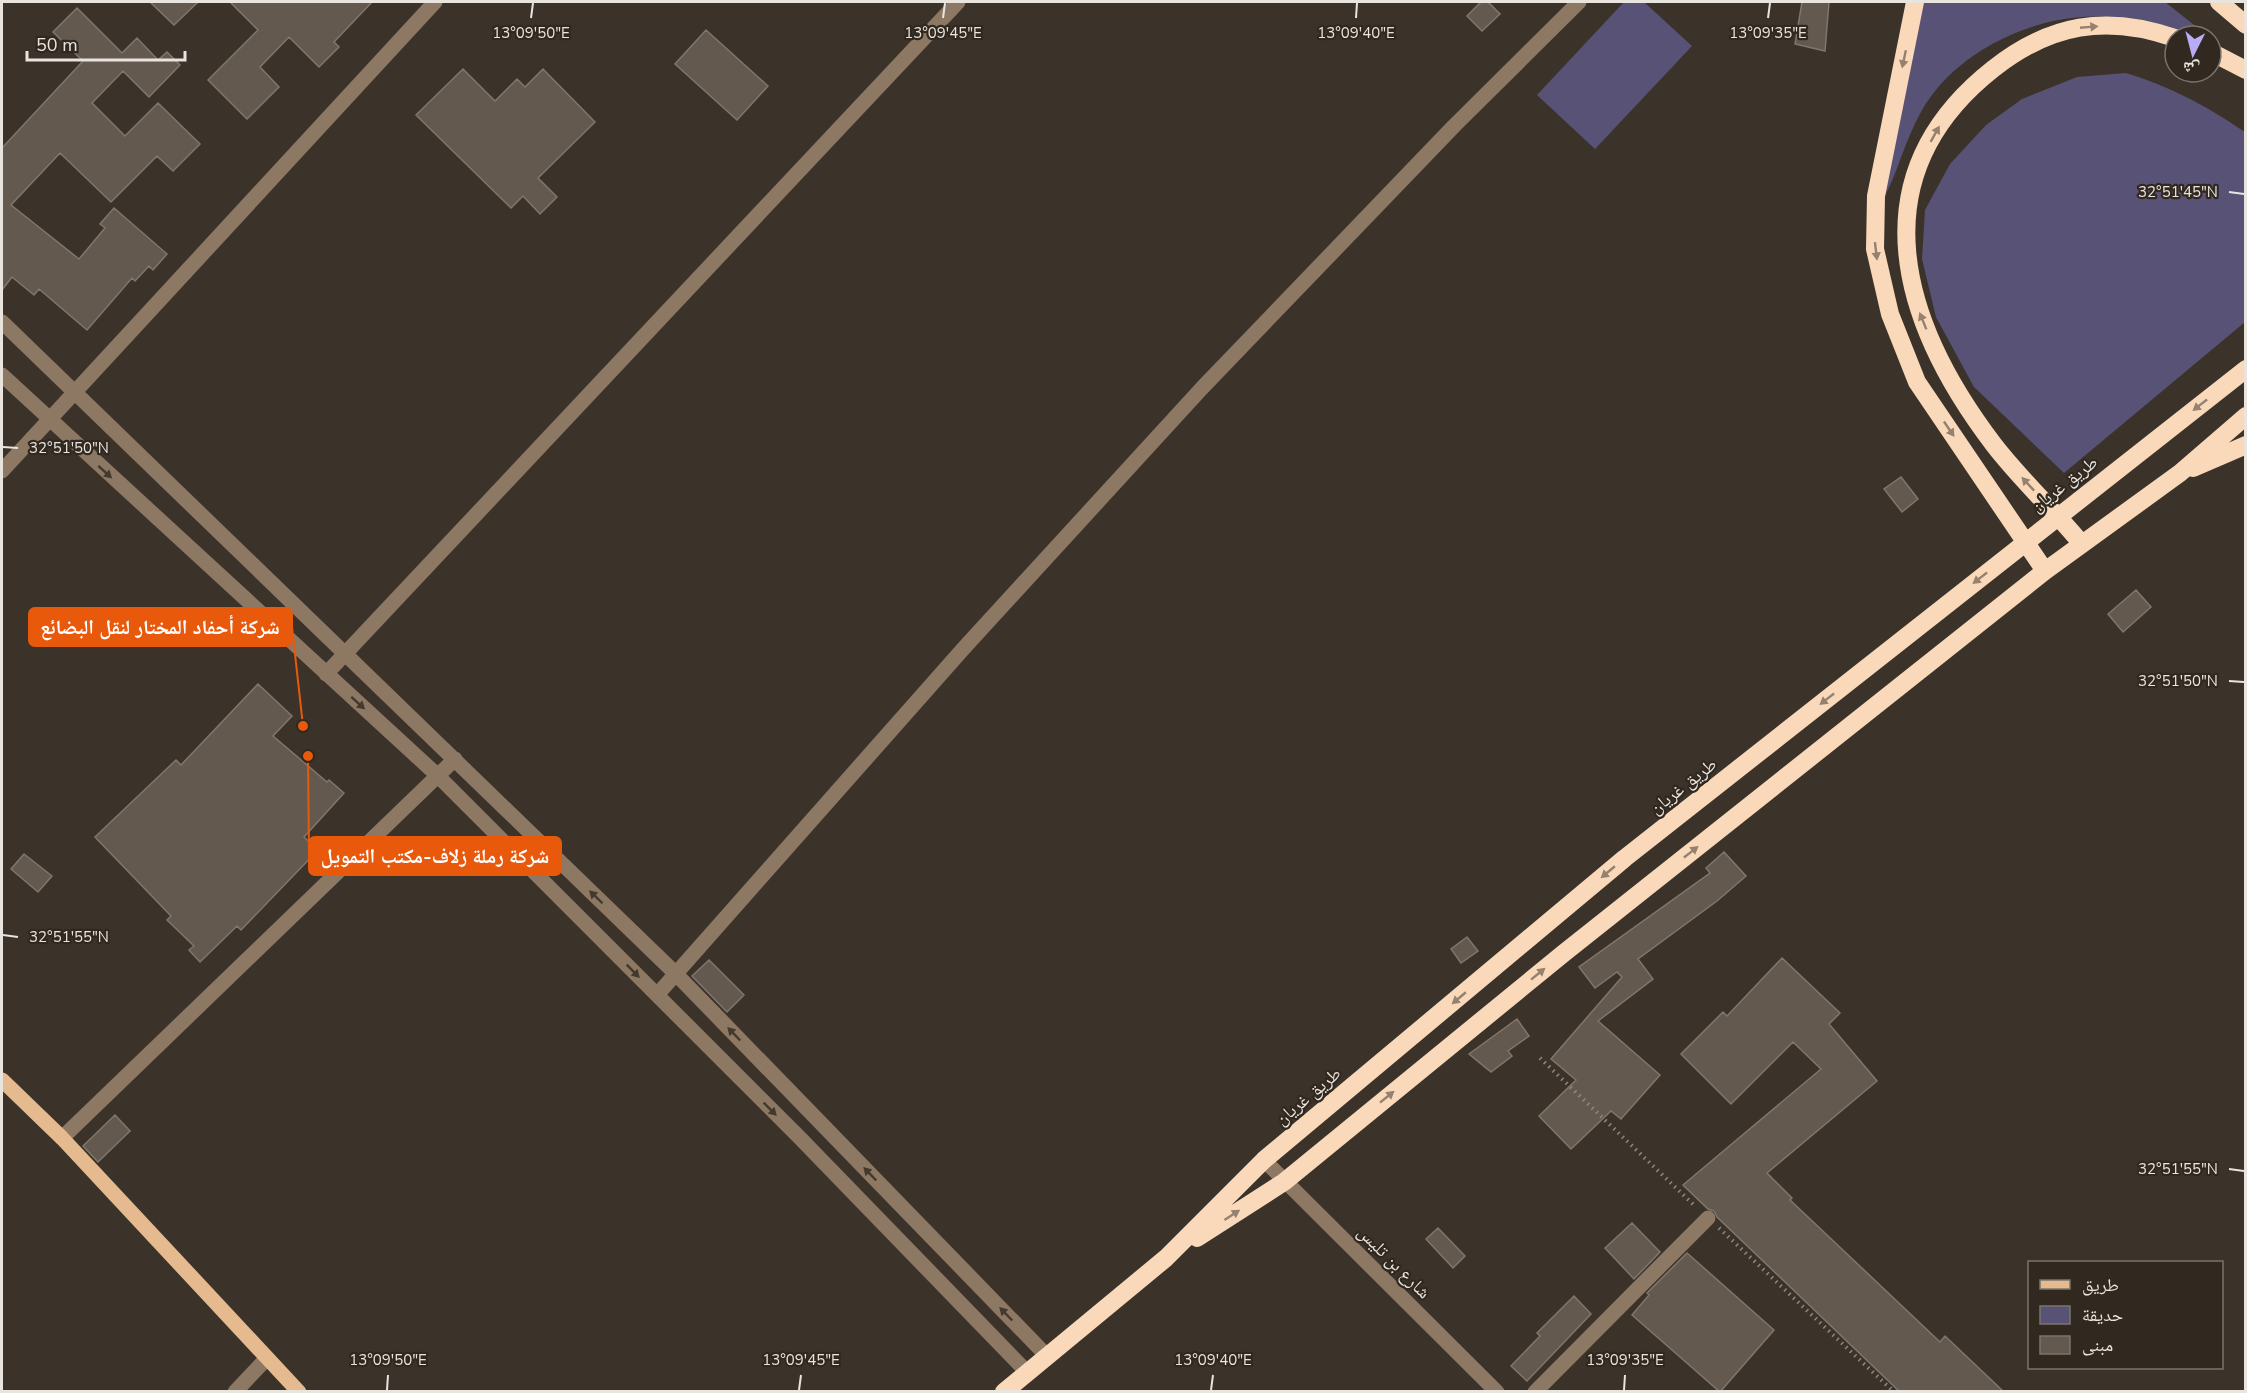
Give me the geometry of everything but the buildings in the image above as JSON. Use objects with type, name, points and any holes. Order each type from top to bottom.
[{"type":"highway","points":[[1916,2],[1876,196],[1875,249],[1890,314],[1917,382],[2045,571]]},
{"type":"highway","points":[[2219,2],[2246,25]]},
{"type":"highway","points":[[2081,543],[1993,444],[1938,360],[1913,294],[1907,264],[1907,212],[1918,166],[1935,132],[1954,104],[2011,55],[2045,38],[2075,28],[2121,24],[2163,35]]},
{"type":"highway","points":[[2223,58],[2246,70]]},
{"type":"highway","name":"طريق غريان","points":[[1004,1392],[1166,1258],[1264,1160],[1625,858],[2246,369]]},
{"type":"highway","name":"طريق غريان","points":[[1166,1258],[1284,1182],[1564,953],[2045,571],[2180,473],[2246,416]]},
{"type":"highway","points":[[2180,473],[2246,445]]},
{"type":"main road","points":[[2,1080],[62,1138],[299,1392]]},
{"type":"street","points":[[2,471],[50,422],[435,2]]},
{"type":"street","points":[[326,674],[958,2]]},
{"type":"street","points":[[657,995],[674,972],[963,649],[1202,388],[1454,126],[1579,2]]},
{"type":"street","points":[[2,322],[674,972],[1047,1356]]},
{"type":"street","points":[[2,375],[50,422],[437,776],[657,995],[1027,1372]]},
{"type":"street","points":[[62,1138],[454,759]]},
{"type":"street","name":"شارع بن تليس","points":[[1264,1160],[1497,1392]]},
{"type":"street","points":[[1535,1392],[1708,1218]]},
{"type":"street","points":[[235,1392],[267,1358]]},
{"type":"green space","points":[[1624,2],[1644,2],[1692,46],[1595,149],[1537,95]]},
{"type":"green space","points":[[1920,2],[2165,2],[2193,24],[2163,24],[2163,28],[2119,18],[2080,17],[2053,21],[2000,40],[1976,54],[1954,71],[1936,90],[1915,123],[1883,200]]},
{"type":"green space","points":[[2126,73],[2159,84],[2188,98],[2245,132],[2245,322],[2064,473],[1974,387],[1936,317],[1922,259],[1925,210],[1950,164],[1986,125],[2022,99],[2077,77]]},
{"type":"place","name":"شركة أحفاد المختار لنقل البضائع","points":[[303,726]]},
{"type":"place","name":"شركة رملة زلاف-مكتب التمويل","points":[[308,756]]}]
